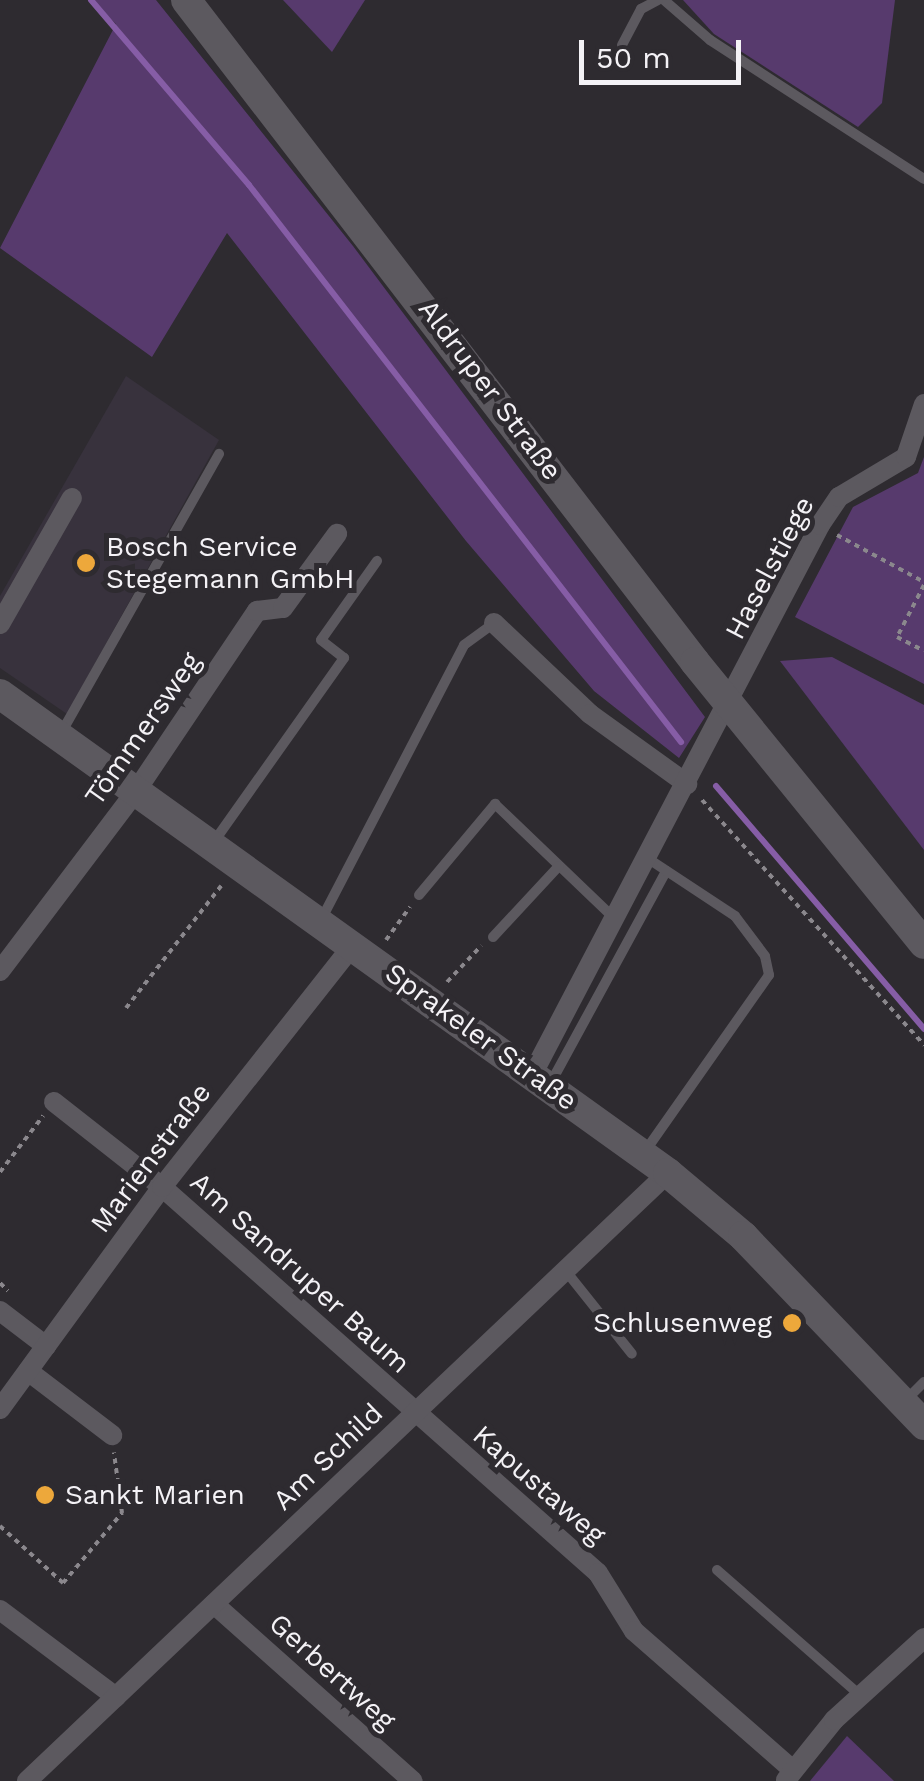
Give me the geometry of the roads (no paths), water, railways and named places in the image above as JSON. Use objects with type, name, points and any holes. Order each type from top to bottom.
[{"type":"main road","name":"Aldruper Straße","points":[[186,0],[696,662],[924,944]]},
{"type":"main road","name":"Sprakeler Straße","points":[[0,694],[668,1173],[743,1236],[917,1403]]},
{"type":"street","name":"Haselstiege","points":[[540,1081],[615,919],[820,525],[839,496],[906,458],[924,404]]},
{"type":"street","points":[[0,624],[72,498]]},
{"type":"street","name":"Tömmersweg","points":[[0,972],[136,791],[257,611],[283,608],[337,534]]},
{"type":"street","points":[[494,623],[590,714],[686,784]]},
{"type":"street","name":"Marienstraße","points":[[0,1410],[162,1187],[362,952]]},
{"type":"street","name":"Am Sandruper Baum","points":[[54,1102],[162,1187],[415,1412]]},
{"type":"street","name":"Am Schild","points":[[36,1778],[116,1696],[668,1173]]},
{"type":"street","points":[[0,1311],[46,1346]]},
{"type":"street","points":[[28,1371],[112,1434]]},
{"type":"street","name":"Kapustaweg","points":[[415,1412],[598,1573],[634,1631],[789,1776]]},
{"type":"street","name":"Gerbertweg","points":[[214,1604],[413,1781]]},
{"type":"street","points":[[0,1610],[116,1696]]},
{"type":"street","points":[[789,1776],[861,1696],[924,1638]]},
{"type":"lane","points":[[622,45],[642,9],[662,0],[710,40],[924,179]]},
{"type":"lane","points":[[60,736],[220,454]]},
{"type":"lane","points":[[212,844],[344,658],[321,640],[377,562]]},
{"type":"lane","points":[[320,921],[464,645],[494,623]]},
{"type":"lane","points":[[419,895],[495,804],[615,919]]},
{"type":"lane","points":[[642,1155],[769,975],[765,956],[735,916],[647,858]]},
{"type":"lane","points":[[493,938],[559,866]]},
{"type":"lane","points":[[540,1081],[666,871]]},
{"type":"lane","points":[[565,1270],[632,1354]]},
{"type":"lane","points":[[717,1570],[861,1696]]},
{"type":"waterway","points":[[91,0],[249,185],[681,742]]},
{"type":"waterway","points":[[716,786],[924,1029]]},
{"type":"place","name":"Bosch Service Stegemann GmbH","points":[[86,563]]},
{"type":"place","name":"Schlusenweg","points":[[792,1323]]},
{"type":"place","name":"Sankt Marien","points":[[45,1495]]}]
